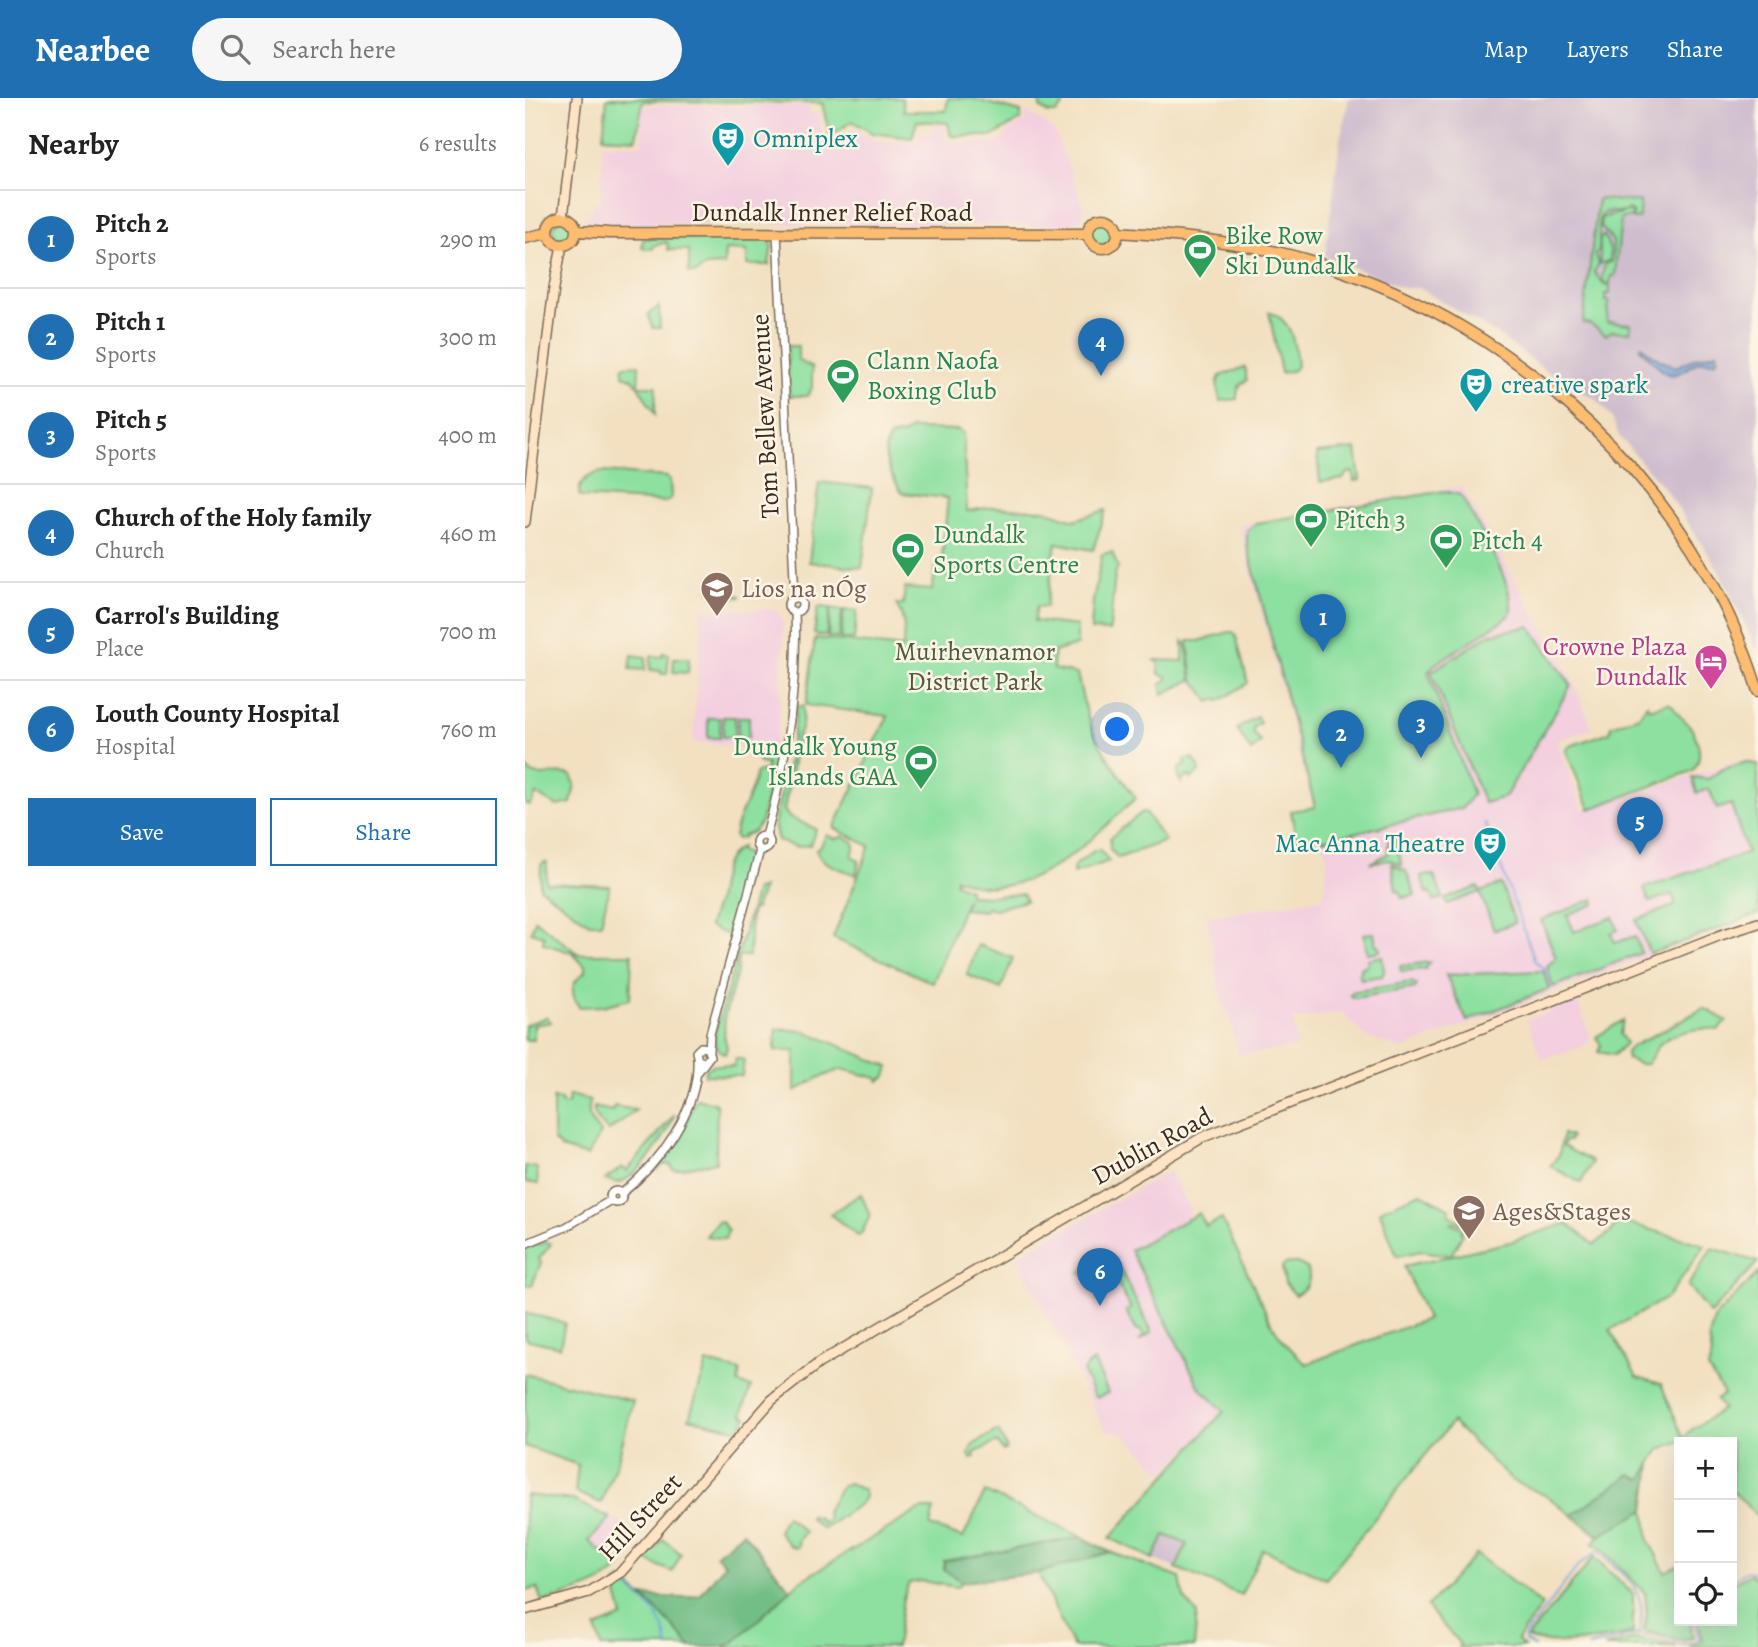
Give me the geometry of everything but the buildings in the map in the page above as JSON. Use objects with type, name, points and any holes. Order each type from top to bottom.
[{"type":"main road","points":[[562,217],[577,98]]},
{"type":"main road","points":[[562,217],[571,219],[577,231],[571,243],[562,245],[551,240],[548,233],[552,222],[562,217]]},
{"type":"main road","points":[[1101,219],[1112,222],[1117,232],[1113,244],[1103,248],[1094,245],[1088,234],[1091,225],[1101,219]]},
{"type":"main road","name":"Dundalk Inner Relief Road","points":[[577,231],[1088,234]]},
{"type":"main road","points":[[1117,232],[1182,236],[1234,243],[1322,264],[1407,298],[1487,342],[1521,366],[1584,418],[1634,470],[1659,503],[1693,551],[1721,600],[1742,643],[1758,691]]},
{"type":"main road","points":[[525,237],[548,233]]},
{"type":"main road","points":[[525,522],[562,245]]},
{"type":"main road","name":"Dublin Road","points":[[705,1478],[772,1400],[820,1363],[1188,1144],[1758,923]]},
{"type":"main road","name":"Hill Street","points":[[525,1610],[589,1592],[619,1574],[705,1478]]},
{"type":"street","name":"Tom Bellew Avenue","points":[[705,1049],[760,850],[767,850],[770,846],[766,836],[778,789],[791,710],[795,612],[802,604],[795,598],[777,233]]},
{"type":"street","points":[[525,1244],[566,1227],[611,1200],[613,1192],[621,1194],[649,1168],[669,1143],[687,1106],[701,1060],[696,1052],[705,1049],[710,1058],[701,1060]]},
{"type":"shaded area","points":[[1349,98],[1758,98],[1758,652],[1717,567],[1668,493],[1619,436],[1612,418],[1596,399],[1561,382],[1497,334],[1419,288],[1403,288],[1325,256],[1340,140]]},
{"type":"shaded area","points":[[642,105],[810,105],[810,114],[820,114],[823,141],[833,141],[847,131],[856,129],[875,141],[918,142],[919,133],[935,133],[935,125],[945,125],[945,138],[950,142],[998,143],[1007,131],[1025,122],[1025,112],[1054,130],[1084,207],[1084,214],[1081,219],[1066,225],[585,221],[591,209],[601,200],[602,144],[642,144]]},
{"type":"shaded area","points":[[1461,486],[1575,685],[1592,728],[1557,741],[1583,810],[1743,760],[1755,762],[1758,767],[1758,915],[1401,1049],[1365,1036],[1342,1013],[1293,1020],[1297,1047],[1238,1055],[1228,1010],[1224,1009],[1219,988],[1207,917],[1324,898],[1327,859],[1239,525]]},
{"type":"shaded area","points":[[775,609],[784,625],[779,719],[772,749],[693,742],[702,610]]},
{"type":"shaded area","points":[[1577,1001],[1591,1038],[1582,1047],[1542,1060],[1527,1020]]},
{"type":"shaded area","points":[[1169,1171],[1191,1209],[1188,1218],[1131,1250],[1200,1388],[1224,1411],[1163,1473],[1124,1433],[1106,1432],[1016,1256]]},
{"type":"shaded area","points":[[610,1518],[622,1522],[641,1541],[619,1567],[589,1541]]},
{"type":"shaded area","points":[[1165,1534],[1188,1544],[1176,1568],[1153,1559]]},
{"type":"green space","points":[[607,98],[902,98],[904,111],[946,111],[948,98],[970,98],[1021,112],[1021,119],[993,136],[951,136],[948,123],[917,121],[912,138],[872,133],[852,121],[830,137],[822,103],[643,101],[636,139],[603,137]]},
{"type":"green space","points":[[1040,98],[1063,98],[1063,106],[1056,113],[1048,113],[1040,107]]},
{"type":"green space","points":[[1598,199],[1640,202],[1637,219],[1633,219],[1633,213],[1628,209],[1624,212],[1605,212],[1599,219],[1599,250],[1595,254],[1599,264],[1594,272],[1604,285],[1610,286],[1610,294],[1605,294],[1605,301],[1609,301],[1607,322],[1631,324],[1630,332],[1612,331],[1606,335],[1590,324],[1583,323]]},
{"type":"green space","points":[[1628,211],[1632,214],[1631,218],[1621,218],[1615,276],[1611,276],[1610,284],[1605,284],[1602,278],[1605,264],[1613,261],[1613,241],[1601,227],[1601,218]]},
{"type":"green space","points":[[563,220],[570,223],[573,230],[570,237],[563,240],[556,237],[553,230],[556,223]]},
{"type":"green space","points":[[1103,221],[1111,225],[1115,233],[1111,241],[1103,245],[1095,241],[1091,233],[1095,225]]},
{"type":"green space","points":[[1604,235],[1610,249],[1610,260],[1600,264],[1600,239]]},
{"type":"green space","points":[[766,238],[772,244],[769,265],[747,265],[747,251],[725,250],[724,265],[706,266],[696,273],[689,273],[689,250],[668,250],[667,242],[653,246],[653,249],[642,248],[643,239]]},
{"type":"green space","points":[[659,306],[660,328],[653,328],[648,315]]},
{"type":"green space","points":[[1269,312],[1283,320],[1291,333],[1297,366],[1294,370],[1281,373]]},
{"type":"green space","points":[[787,346],[798,346],[798,360],[812,368],[812,388],[807,396],[789,396]]},
{"type":"green space","points":[[639,365],[637,385],[632,378],[623,375],[623,366]]},
{"type":"green space","points":[[1245,367],[1247,381],[1239,388],[1237,399],[1220,401],[1217,383],[1220,376]]},
{"type":"green space","points":[[638,386],[656,386],[655,414]]},
{"type":"green space","name":"Muirhevnamor District Park","points":[[911,429],[958,430],[963,433],[967,511],[993,507],[1045,510],[1074,520],[1106,510],[1093,550],[1056,543],[1046,607],[1037,606],[1034,621],[1077,626],[1077,645],[1054,652],[1053,669],[1077,674],[1094,733],[1136,798],[1084,845],[1044,873],[1022,882],[1000,886],[976,885],[956,878],[955,883],[969,889],[969,895],[1023,894],[1026,901],[995,909],[987,907],[985,911],[964,909],[967,898],[933,983],[833,938],[870,846],[834,828],[888,716],[806,705],[815,638],[903,648],[904,626],[896,604],[903,605],[905,588],[932,590],[936,568],[941,568],[948,498],[902,493],[886,458],[885,451],[890,437],[904,434]]},
{"type":"green space","points":[[1356,449],[1360,480],[1354,481],[1353,472],[1347,473],[1343,479],[1320,482],[1317,453]]},
{"type":"green space","points":[[603,472],[667,477],[670,480],[671,498],[665,502],[579,495],[581,485],[586,479]]},
{"type":"green space","points":[[819,482],[872,488],[862,568],[809,562]]},
{"type":"green space","points":[[1444,491],[1461,495],[1495,557],[1509,593],[1511,607],[1508,617],[1434,665],[1428,672],[1473,794],[1462,808],[1323,840],[1296,841],[1291,811],[1315,807],[1247,545],[1247,530],[1257,523]]},
{"type":"green space","points":[[1112,552],[1118,568],[1115,573],[1110,628],[1109,631],[1091,630],[1093,601],[1102,554]]},
{"type":"green space","points":[[711,585],[740,597],[720,598],[710,590]]},
{"type":"green space","points":[[818,607],[830,608],[826,636],[814,634]]},
{"type":"green space","points":[[831,608],[842,610],[839,638],[828,637]]},
{"type":"green space","points":[[844,610],[857,611],[854,640],[841,639]]},
{"type":"green space","points":[[1530,626],[1571,685],[1505,797],[1484,803],[1431,672],[1490,634]]},
{"type":"green space","points":[[1229,632],[1236,636],[1248,683],[1219,701],[1217,699],[1210,702],[1193,679],[1188,641],[1199,641]]},
{"type":"green space","points":[[1183,641],[1186,644],[1192,680],[1163,694],[1161,684],[1168,679],[1167,676],[1159,674],[1158,662],[1154,660],[1183,661]]},
{"type":"green space","points":[[663,653],[669,654],[667,674],[650,670],[651,656],[663,657]]},
{"type":"green space","points":[[632,655],[646,657],[645,670],[630,669]]},
{"type":"green space","points":[[674,658],[689,658],[688,673],[673,672]]},
{"type":"green space","points":[[1668,703],[1694,733],[1699,750],[1696,766],[1692,771],[1590,809],[1566,751],[1567,747],[1610,732],[1611,726],[1639,716],[1647,704],[1649,709]]},
{"type":"green space","points":[[797,706],[803,706],[802,727],[798,735],[784,810],[789,817],[816,829],[810,845],[796,847],[778,841],[774,824],[790,755]]},
{"type":"green space","points":[[723,717],[735,717],[735,737],[723,737]]},
{"type":"green space","points":[[738,717],[749,717],[749,737],[738,737]]},
{"type":"green space","points":[[1257,717],[1260,723],[1254,726],[1253,733],[1261,742],[1251,751],[1237,729]]},
{"type":"green space","points":[[708,718],[720,718],[720,738],[708,738]]},
{"type":"green space","points":[[752,752],[776,756],[761,822],[753,832],[737,839],[734,836],[738,821],[756,773],[766,770],[767,764],[759,763],[757,755]]},
{"type":"green space","points":[[1193,758],[1199,772],[1191,779],[1189,776],[1181,780],[1182,784],[1178,775],[1179,768],[1186,765],[1185,760]]},
{"type":"green space","points":[[1746,762],[1758,765],[1758,914],[1650,954],[1636,920],[1676,905],[1672,894],[1649,902],[1644,888],[1747,853],[1731,804],[1717,809],[1709,789],[1697,793],[1692,777],[1708,779],[1721,770]]},
{"type":"green space","points":[[525,767],[540,775],[571,775],[575,784],[571,803],[557,806],[536,794],[530,805],[525,804]]},
{"type":"green space","points":[[1145,812],[1165,841],[1118,858],[1110,849],[1110,838]]},
{"type":"green space","points":[[826,835],[836,839],[843,836],[853,842],[855,845],[852,856],[859,861],[856,875],[827,863],[818,854],[816,849],[821,846]]},
{"type":"green space","points":[[1395,839],[1402,865],[1389,860],[1370,863],[1388,854],[1388,841]]},
{"type":"green space","points":[[741,847],[740,851],[747,854],[748,862],[728,935],[709,927],[726,863],[734,851]]},
{"type":"green space","points":[[1095,850],[1100,850],[1109,861],[1073,874],[1074,866]]},
{"type":"green space","points":[[547,862],[546,883],[610,886],[601,923],[589,923],[540,888],[541,865]]},
{"type":"green space","points":[[1392,864],[1406,871],[1415,895],[1402,898],[1396,890]]},
{"type":"green space","points":[[1434,875],[1443,898],[1434,901],[1431,892],[1427,893],[1421,876]]},
{"type":"green space","points":[[1501,884],[1515,923],[1494,930],[1480,892],[1447,904],[1445,899],[1478,887],[1481,892]]},
{"type":"green space","points":[[763,888],[755,909],[751,910],[749,956],[738,956],[737,972],[725,1015],[725,1054],[717,1047],[716,1030],[756,890]]},
{"type":"green space","points":[[1594,899],[1595,904],[1567,915],[1574,932],[1613,917],[1618,930],[1611,933],[1615,943],[1635,936],[1641,953],[1553,987],[1547,966],[1556,958],[1541,920]]},
{"type":"green space","points":[[535,920],[576,952],[543,943],[544,936],[531,932]]},
{"type":"green space","points":[[1374,933],[1380,951],[1367,953],[1364,934]]},
{"type":"green space","points":[[978,945],[1013,958],[1001,989],[967,975]]},
{"type":"green space","points":[[573,954],[632,954],[630,999],[602,1006],[579,1007],[573,988],[576,980],[585,972],[585,966]]},
{"type":"green space","points":[[1382,956],[1382,976],[1361,979],[1361,967],[1368,965],[1368,959]]},
{"type":"green space","points":[[1430,962],[1425,969],[1401,971],[1400,966]]},
{"type":"green space","points":[[1543,971],[1549,989],[1467,1021],[1446,975]]},
{"type":"green space","points":[[1412,982],[1417,985],[1415,988],[1354,998],[1350,995],[1352,992]]},
{"type":"green space","points":[[1704,1008],[1727,1021],[1718,1030],[1695,1030],[1664,1040],[1647,1064],[1627,1059],[1626,1052],[1631,1047]]},
{"type":"green space","points":[[547,1017],[551,1022],[534,1025],[534,1040],[525,1040],[525,1025]]},
{"type":"green space","points":[[1623,1020],[1620,1034],[1626,1043],[1614,1055],[1598,1052],[1601,1045],[1596,1037]]},
{"type":"green space","points":[[776,1029],[805,1031],[889,1067],[886,1076],[879,1081],[877,1078],[842,1069],[795,1091],[795,1051],[775,1051]]},
{"type":"green space","points":[[736,1058],[744,1060],[742,1076],[705,1075],[706,1069],[713,1065],[734,1066]]},
{"type":"green space","points":[[569,1095],[590,1100],[590,1118],[601,1133],[587,1156],[561,1148],[553,1140],[553,1099],[568,1104]]},
{"type":"green space","points":[[696,1099],[717,1106],[716,1162],[674,1170],[670,1165],[664,1164],[655,1171],[681,1135]]},
{"type":"green space","points":[[614,1106],[636,1110],[609,1131],[596,1118],[594,1107],[613,1111]]},
{"type":"green space","points":[[675,1114],[666,1133],[636,1171],[619,1183],[605,1180],[622,1167],[627,1171]]},
{"type":"green space","points":[[1563,1134],[1571,1137],[1563,1146],[1592,1162],[1581,1183],[1550,1166],[1559,1155]]},
{"type":"green space","points":[[525,1166],[537,1168],[538,1184],[525,1182]]},
{"type":"green space","points":[[1421,1193],[1450,1209],[1448,1214],[1467,1225],[1453,1222],[1451,1224],[1463,1228],[1463,1234],[1451,1255],[1421,1251],[1397,1256],[1380,1212]]},
{"type":"green space","points":[[861,1194],[870,1216],[858,1236],[830,1214]]},
{"type":"green space","points":[[1199,1213],[1206,1226],[1222,1219],[1272,1325],[1306,1364],[1427,1319],[1404,1266],[1510,1242],[1567,1223],[1594,1245],[1612,1231],[1617,1220],[1705,1245],[1668,1297],[1610,1330],[1637,1377],[1661,1384],[1683,1437],[1674,1437],[1674,1444],[1660,1449],[1641,1480],[1631,1474],[1572,1515],[1547,1496],[1511,1480],[1452,1422],[1326,1579],[1263,1549],[1241,1595],[1176,1568],[1187,1544],[1165,1535],[1153,1559],[1110,1538],[1224,1411],[1200,1388],[1130,1250]]},
{"type":"green space","points":[[718,1221],[722,1222],[728,1231],[725,1239],[706,1236]]},
{"type":"green space","points":[[548,1242],[551,1244],[539,1259],[541,1263],[532,1285],[525,1286],[525,1248]]},
{"type":"green space","points":[[1712,1248],[1758,1262],[1710,1314],[1688,1286]]},
{"type":"green space","points":[[1115,1259],[1152,1332],[1139,1341],[1144,1336],[1140,1330],[1137,1331],[1126,1311],[1131,1309],[1115,1278],[1108,1281],[1103,1272],[1088,1279],[1080,1272],[1087,1267],[1090,1272]]},
{"type":"green space","points":[[1297,1263],[1307,1268],[1309,1281],[1295,1295],[1285,1283],[1282,1267],[1285,1264]]},
{"type":"green space","points":[[1758,1273],[1758,1517],[1737,1495],[1737,1437],[1686,1437],[1690,1431],[1723,1409],[1716,1400],[1724,1394],[1708,1369],[1712,1354],[1709,1337],[1715,1317]]},
{"type":"green space","points":[[525,1313],[565,1323],[560,1347],[525,1339]]},
{"type":"green space","points":[[1094,1361],[1108,1393],[1098,1397],[1094,1396],[1083,1372],[1087,1365]]},
{"type":"green space","points":[[707,1363],[740,1371],[738,1383],[751,1387],[742,1414],[747,1417],[738,1430],[689,1418]]},
{"type":"green space","points":[[525,1374],[633,1401],[619,1456],[601,1503],[575,1492],[578,1465],[525,1446]]},
{"type":"green space","points":[[996,1431],[1007,1449],[1003,1451],[997,1442],[974,1453],[975,1457],[971,1459],[969,1454],[973,1445]]},
{"type":"green space","points":[[1651,1464],[1645,1510],[1599,1536],[1572,1515],[1631,1474],[1641,1480]]},
{"type":"green space","points":[[849,1483],[864,1491],[865,1497],[861,1503],[823,1529],[809,1518],[811,1515],[814,1518],[816,1516],[824,1523],[828,1518],[826,1512],[841,1486]]},
{"type":"green space","points":[[985,1492],[1082,1537],[944,1561],[944,1570],[963,1582],[956,1587],[922,1581],[909,1583],[903,1598],[896,1647],[722,1647],[733,1642],[800,1581],[921,1509],[934,1509],[930,1526],[963,1538]]},
{"type":"green space","points":[[525,1495],[573,1500],[610,1518],[589,1541],[619,1567],[595,1585],[542,1602],[537,1588],[525,1591]]},
{"type":"green space","points":[[1645,1510],[1649,1541],[1665,1572],[1674,1568],[1674,1626],[1691,1626],[1693,1637],[1682,1641],[1644,1631],[1647,1614],[1645,1593],[1601,1548],[1593,1544],[1599,1536]]},
{"type":"green space","points":[[786,1516],[805,1532],[798,1540],[799,1546],[795,1548],[790,1546],[778,1531]]},
{"type":"green space","points":[[743,1532],[791,1590],[733,1643],[722,1647],[691,1647],[642,1596],[681,1598],[700,1595],[725,1564],[716,1555]]},
{"type":"green space","points":[[1082,1537],[1110,1552],[1038,1573],[963,1582],[944,1570],[944,1561]]},
{"type":"green space","points":[[663,1539],[681,1554],[672,1572],[645,1560]]},
{"type":"green space","points":[[1110,1552],[1180,1578],[1184,1598],[1197,1613],[1194,1647],[1073,1647],[1038,1573]]},
{"type":"green space","points":[[1476,1554],[1542,1605],[1517,1640],[1524,1647],[1458,1647],[1460,1644],[1427,1607]]},
{"type":"green space","points":[[1594,1557],[1633,1594],[1633,1633],[1578,1642],[1550,1642],[1527,1638]]},
{"type":"green space","points":[[1750,1574],[1758,1580],[1758,1647],[1689,1647],[1703,1641],[1699,1626],[1737,1626],[1737,1582]]},
{"type":"green space","points":[[622,1579],[669,1622],[691,1647],[601,1647],[596,1628],[623,1617],[615,1586]]},
{"type":"green space","points":[[1636,1639],[1676,1647],[1605,1647]]},
{"type":"water","points":[[1641,346],[1660,360],[1676,367],[1717,352],[1718,357],[1715,362],[1698,362],[1679,373],[1670,374],[1659,368],[1640,349]]},
{"type":"waterway","points":[[1485,823],[1535,961],[1545,970],[1550,987]]},
{"type":"waterway","points":[[1534,1647],[1525,1641],[1525,1635],[1579,1565],[1598,1551],[1627,1578],[1639,1596],[1642,1619],[1639,1634]]},
{"type":"waterway","points":[[1737,1577],[1746,1571],[1758,1573]]},
{"type":"waterway","points":[[623,1582],[659,1618],[667,1647]]},
{"type":"waterway","points":[[1589,1647],[1639,1634],[1686,1645],[1700,1639],[1696,1626]]},
{"type":"place","name":"Omniplex","points":[[728,168]]},
{"type":"place","name":"Bike Row Ski Dundalk","points":[[1200,280]]},
{"type":"place","name":"Church of the Holy family","points":[[1101,376]]},
{"type":"place","name":"Clann Naofa Boxing Club","points":[[843,405]]},
{"type":"place","name":"creative spark","points":[[1476,414]]},
{"type":"place","name":"Pitch 3","points":[[1311,549]]},
{"type":"place","name":"Pitch 4","points":[[1446,570]]},
{"type":"place","name":"Dundalk Sports Centre","points":[[908,579]]},
{"type":"place","name":"Lios na nÓg","points":[[717,618]]},
{"type":"place","name":"Pitch 2","points":[[1323,652]]},
{"type":"place","name":"Crowne Plaza Dundalk","points":[[1711,691]]},
{"type":"place","name":"Pitch 5","points":[[1421,758]]},
{"type":"place","name":"Pitch 1","points":[[1341,768]]},
{"type":"place","name":"Dundalk Young Islands GAA","points":[[921,791]]},
{"type":"place","name":"Carrol's Building","points":[[1640,855]]},
{"type":"place","name":"Mac Anna Theatre","points":[[1490,873]]},
{"type":"place","name":"Ages&Stages","points":[[1469,1241]]},
{"type":"place","name":"Louth County Hospital","points":[[1100,1306]]}]
